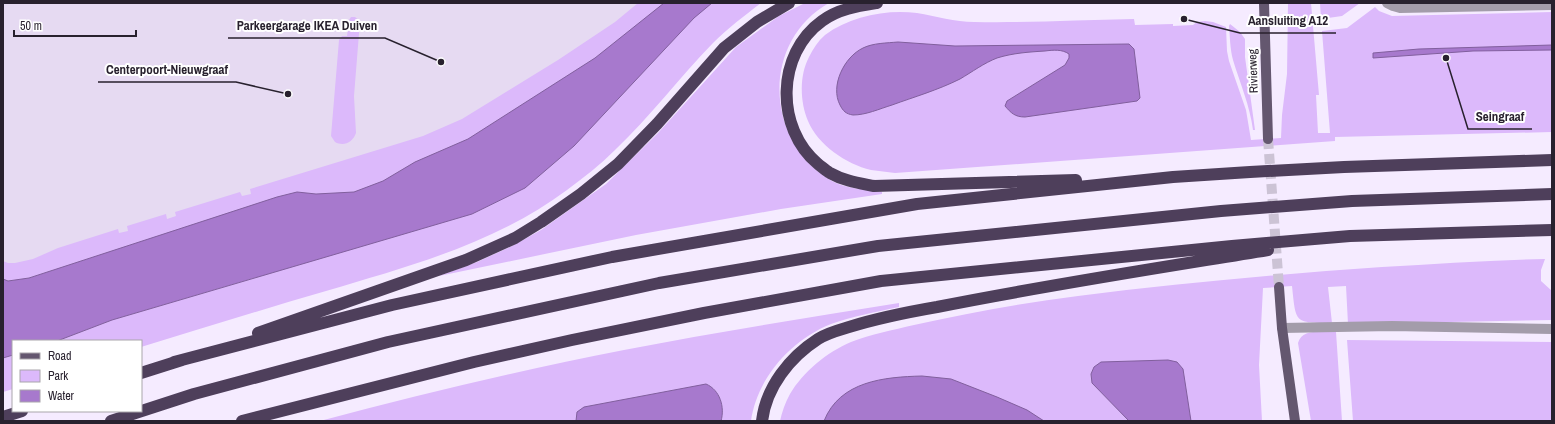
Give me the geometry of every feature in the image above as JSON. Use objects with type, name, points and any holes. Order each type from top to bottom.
[{"type":"highway","points":[[142,373],[466,260],[515,238],[581,194],[618,164],[657,124],[724,48],[757,22],[789,3]]},
{"type":"highway","points":[[877,3],[840,11],[823,21],[808,33],[797,49],[790,66],[786,88],[787,108],[792,125],[801,145],[814,160],[830,173],[852,182],[881,186],[1173,177],[1344,167],[1552,160]]},
{"type":"highway","points":[[174,362],[392,305],[612,258],[917,204],[1173,177]]},
{"type":"highway","points":[[142,411],[194,394],[388,342],[659,283],[878,246],[1213,212],[1352,201],[1552,194]]},
{"type":"highway","points":[[242,421],[474,362],[572,340],[704,313],[881,281],[1232,246],[1350,236],[1552,230]]},
{"type":"highway","points":[[762,421],[768,396],[780,374],[798,353],[819,338],[862,323],[984,297],[1350,236]]},
{"type":"highway","points":[[3,417],[19,412]]},
{"type":"highway","points":[[111,421],[139,412]]},
{"type":"main road","name":"Rivierweg","points":[[1264,3],[1268,139]]},
{"type":"main road","points":[[1279,287],[1282,328],[1295,421]]},
{"type":"street","points":[[1387,3],[1400,8],[1552,5]]},
{"type":"street","points":[[1282,328],[1392,326],[1552,329]]},
{"type":"shaded area","points":[[3,3],[695,3],[452,186],[3,324]]},
{"type":"green space","points":[[638,3],[761,3],[730,27],[713,43],[628,137],[597,166],[540,209],[482,239],[389,272],[142,347],[142,340],[60,340],[112,320],[302,264],[126,247],[29,278],[8,281],[3,279],[3,261],[15,263],[33,259],[58,248],[118,229],[119,233],[128,231],[127,226],[166,214],[167,219],[176,216],[175,212],[240,192],[242,196],[251,194],[250,189],[423,136],[462,119],[558,60],[615,22]]},
{"type":"green space","points":[[805,3],[829,3],[807,20],[791,42],[782,66],[780,92],[783,118],[794,143],[810,164],[832,181],[850,187],[882,192],[882,194],[781,209],[636,235],[439,276],[477,262],[512,246],[541,230],[606,184],[658,133],[736,47],[779,16]]},
{"type":"green space","points":[[1288,3],[1311,3],[1319,95],[1316,95],[1318,133],[1330,133],[1322,31],[1347,28],[1375,7],[1379,11],[1392,16],[1552,12],[1552,132],[1335,137],[1335,141],[895,173],[871,170],[862,167],[834,152],[813,130],[805,114],[803,106],[802,81],[806,64],[816,45],[825,35],[835,28],[869,15],[905,12],[974,22],[1134,19],[1135,25],[1173,24],[1173,26],[1193,25],[1197,22],[1205,21],[1213,22],[1226,27],[1229,61],[1246,110],[1251,140],[1281,138],[1287,74]]},
{"type":"green space","points":[[1320,3],[1360,3],[1342,16],[1321,19]]},
{"type":"green space","points":[[351,17],[355,17],[360,21],[354,96],[356,133],[353,139],[348,143],[342,144],[335,142],[331,136],[339,40],[342,36],[347,36],[349,20]]},
{"type":"green space","points":[[1230,24],[1240,32],[1245,39],[1245,57],[1255,130],[1253,130],[1247,103],[1232,56]]},
{"type":"green space","points":[[1545,259],[1541,270],[1541,281],[1552,291],[1552,320],[1348,324],[1346,286],[1328,287],[1332,323],[1310,322],[1304,321],[1296,314],[1292,286],[1263,288],[1259,365],[1262,421],[780,421],[790,394],[795,386],[816,364],[842,346],[890,330],[996,309],[1116,291],[1268,276],[1382,267]]},
{"type":"green space","points":[[899,303],[899,307],[856,316],[831,324],[802,340],[778,362],[768,376],[760,390],[751,421],[320,421],[472,383],[658,343]]},
{"type":"green space","points":[[1336,332],[1342,421],[1311,421],[1298,343],[1300,338],[1308,333]]},
{"type":"green space","points":[[1347,340],[1552,342],[1552,421],[1353,421]]},
{"type":"green space","points":[[12,355],[12,389],[3,392],[3,358]]},
{"type":"water","points":[[664,3],[712,3],[694,18],[574,146],[525,188],[472,214],[112,320],[60,340],[12,340],[12,355],[3,358],[3,279],[8,281],[29,278],[277,197],[297,192],[316,194],[354,192],[383,181],[415,162],[468,139],[595,58]]},
{"type":"water","points":[[898,42],[955,46],[1129,44],[1134,49],[1140,98],[1137,101],[1025,117],[1018,116],[1009,111],[1005,106],[1007,101],[1065,65],[1069,58],[1069,54],[1063,51],[1054,50],[1021,53],[997,58],[943,87],[868,113],[853,115],[845,112],[842,109],[837,97],[837,89],[841,73],[850,58],[856,52],[867,46]]},
{"type":"water","points":[[1552,45],[1552,50],[1473,51],[1373,58],[1373,53],[1419,49]]},
{"type":"water","points":[[1168,360],[1177,362],[1183,369],[1191,421],[1129,421],[1092,383],[1091,374],[1094,367],[1101,362]]},
{"type":"water","points":[[922,376],[951,379],[1027,410],[1044,421],[824,421],[831,408],[841,397],[852,389],[879,380]]},
{"type":"water","points":[[706,384],[715,390],[718,395],[722,405],[721,421],[576,421],[577,412],[584,407]]},
{"type":"tunnel","points":[[1268,139],[1279,287]]},
{"type":"place","name":"Aansluiting A12","points":[[1184,19]]},
{"type":"place","name":"Seingraaf","points":[[1446,58]]},
{"type":"place","name":"Parkeergarage IKEA Duiven","points":[[441,62]]},
{"type":"place","name":"Centerpoort-Nieuwgraaf","points":[[288,94]]}]
